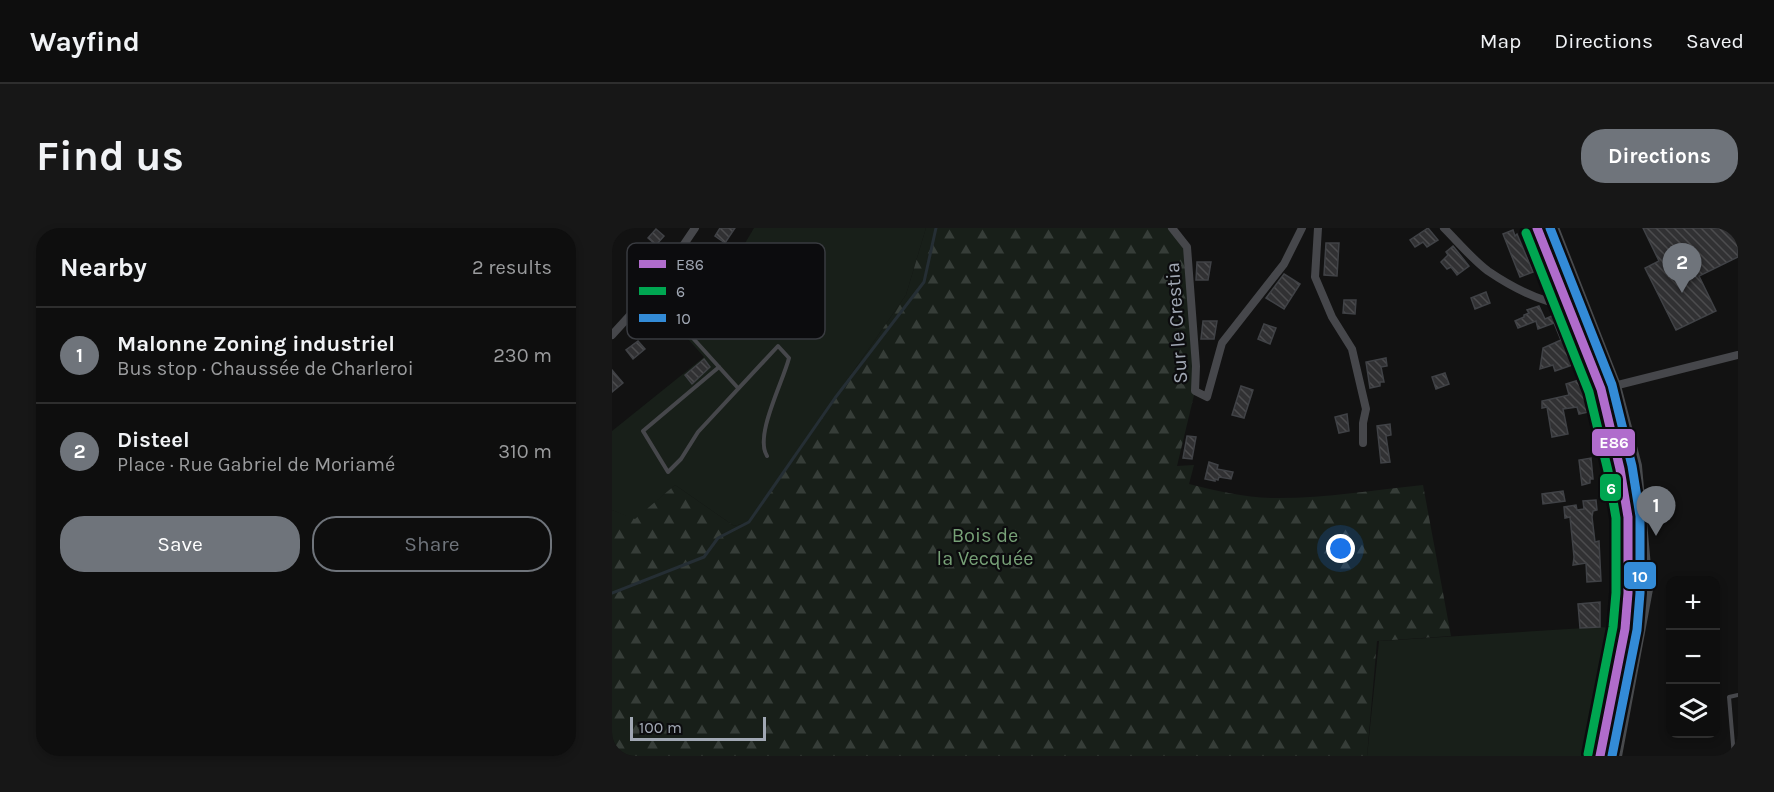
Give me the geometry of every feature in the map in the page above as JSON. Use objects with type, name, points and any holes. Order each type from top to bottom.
[{"type":"main road","points":[[1537,228],[1569,306],[1608,387],[1628,517],[1625,629],[1600,756]]},
{"type":"main road","points":[[1552,228],[1635,466],[1646,589],[1615,756]]},
{"type":"street","points":[[685,243],[695,228]]},
{"type":"street","name":"Sur le Crestia","points":[[1172,228],[1187,247],[1195,357],[1195,391],[1207,398],[1222,343],[1284,264],[1302,228]]},
{"type":"street","points":[[1318,228],[1315,277],[1332,317],[1352,349],[1366,409],[1363,443]]},
{"type":"street","points":[[1444,228],[1487,270],[1530,296],[1553,304],[1569,306]]},
{"type":"street","points":[[612,335],[627,319]]},
{"type":"street","points":[[1608,387],[1738,355]]},
{"type":"lane","points":[[694,339],[738,388]]},
{"type":"lane","points":[[719,368],[643,431],[668,472],[681,459],[698,432],[778,346],[789,358],[766,425],[764,450],[767,456]]},
{"type":"lane","points":[[1734,756],[1729,697],[1738,695]]},
{"type":"green space","points":[[754,228],[926,228],[906,295],[749,522],[734,526],[675,485],[635,520],[612,510],[612,431],[704,357],[688,339],[825,339],[825,243],[745,243]]},
{"type":"green space","name":"Bois de la Vecquée","points":[[926,228],[1172,228],[1187,247],[1195,391],[1177,466],[1194,465],[1189,484],[1230,493],[1271,498],[1328,496],[1423,485],[1451,636],[1377,641],[1367,756],[612,756],[612,510],[635,519],[675,485],[734,526],[749,522],[906,295]]},
{"type":"green space","points":[[1600,627],[1625,629],[1590,756],[1367,756],[1379,641]]},
{"type":"building","points":[[720,228],[735,228],[725,243],[715,236]]},
{"type":"building","points":[[1428,228],[1438,240],[1427,247],[1423,242],[1415,247],[1410,240]]},
{"type":"building","points":[[1643,228],[1738,228],[1738,257],[1699,276],[1716,311],[1676,330],[1645,268],[1659,261]]},
{"type":"building","points":[[656,229],[664,236],[658,243],[654,243],[648,238]]},
{"type":"building","points":[[1513,230],[1515,236],[1517,234],[1533,272],[1520,277],[1503,234]]},
{"type":"building","points":[[1326,243],[1339,243],[1337,276],[1324,275]]},
{"type":"building","points":[[1453,246],[1469,266],[1457,275],[1451,267],[1447,269],[1441,262],[1448,255],[1446,252]]},
{"type":"building","points":[[1197,262],[1211,262],[1208,280],[1196,280]]},
{"type":"building","points":[[1284,274],[1300,284],[1284,309],[1266,298]]},
{"type":"building","points":[[1486,292],[1490,303],[1475,309],[1471,298]]},
{"type":"building","points":[[1344,300],[1356,300],[1355,314],[1343,313]]},
{"type":"building","points":[[1539,306],[1545,319],[1561,312],[1581,362],[1555,371],[1553,365],[1540,369],[1543,348],[1561,340],[1554,323],[1538,329],[1536,321],[1518,328],[1515,321],[1529,313],[1527,310]]},
{"type":"building","points":[[1203,321],[1217,321],[1214,339],[1201,339]]},
{"type":"building","points":[[1264,324],[1276,328],[1270,344],[1258,339]]},
{"type":"building","points":[[638,341],[645,349],[633,359],[626,350]]},
{"type":"building","points":[[1386,358],[1387,366],[1381,367],[1384,382],[1380,382],[1380,386],[1370,388],[1366,362]]},
{"type":"building","points":[[704,359],[710,367],[692,384],[685,375]]},
{"type":"building","points":[[612,370],[623,383],[612,392]]},
{"type":"building","points":[[1445,373],[1449,384],[1436,389],[1432,377]]},
{"type":"building","points":[[1582,379],[1587,406],[1596,407],[1597,410],[1579,414],[1577,407],[1563,409],[1568,434],[1552,437],[1547,407],[1542,408],[1542,401],[1569,395],[1566,384]]},
{"type":"building","points":[[1241,386],[1253,390],[1244,418],[1232,415]]},
{"type":"building","points":[[1347,414],[1349,431],[1339,433],[1335,417]]},
{"type":"building","points":[[1390,424],[1391,435],[1386,436],[1390,462],[1381,463],[1377,426]]},
{"type":"building","points":[[1187,436],[1196,437],[1192,459],[1183,458]]},
{"type":"building","points":[[1591,458],[1593,479],[1590,479],[1590,483],[1582,485],[1579,460]]},
{"type":"building","points":[[1209,462],[1218,465],[1217,469],[1233,472],[1231,479],[1219,477],[1215,481],[1205,479]]},
{"type":"building","points":[[1563,491],[1565,501],[1543,504],[1542,494]]},
{"type":"building","points":[[1596,500],[1597,510],[1593,511],[1592,517],[1595,542],[1599,541],[1601,581],[1587,582],[1586,563],[1573,565],[1570,517],[1565,518],[1564,507],[1576,505],[1577,510],[1584,509],[1583,501]]},
{"type":"building","points":[[1600,602],[1600,627],[1580,628],[1578,604]]},
{"type":"waterway","points":[[612,593],[704,557],[718,538],[749,522],[835,398],[924,282],[936,228]]},
{"type":"transit line","name":"E86","points":[[1537,228],[1601,389],[1620,469],[1628,517],[1628,593],[1625,629],[1600,756]]},
{"type":"transit line","name":"10","points":[[1550,228],[1612,385],[1632,466],[1640,516],[1640,593],[1637,630],[1612,756]]},
{"type":"transit line","name":"6","points":[[1526,233],[1589,392],[1608,471],[1616,518],[1616,593],[1613,627],[1588,754]]},
{"type":"place","name":"Disteel","points":[[1682,293]]},
{"type":"place","name":"Malonne Zoning industriel","points":[[1656,536]]}]
